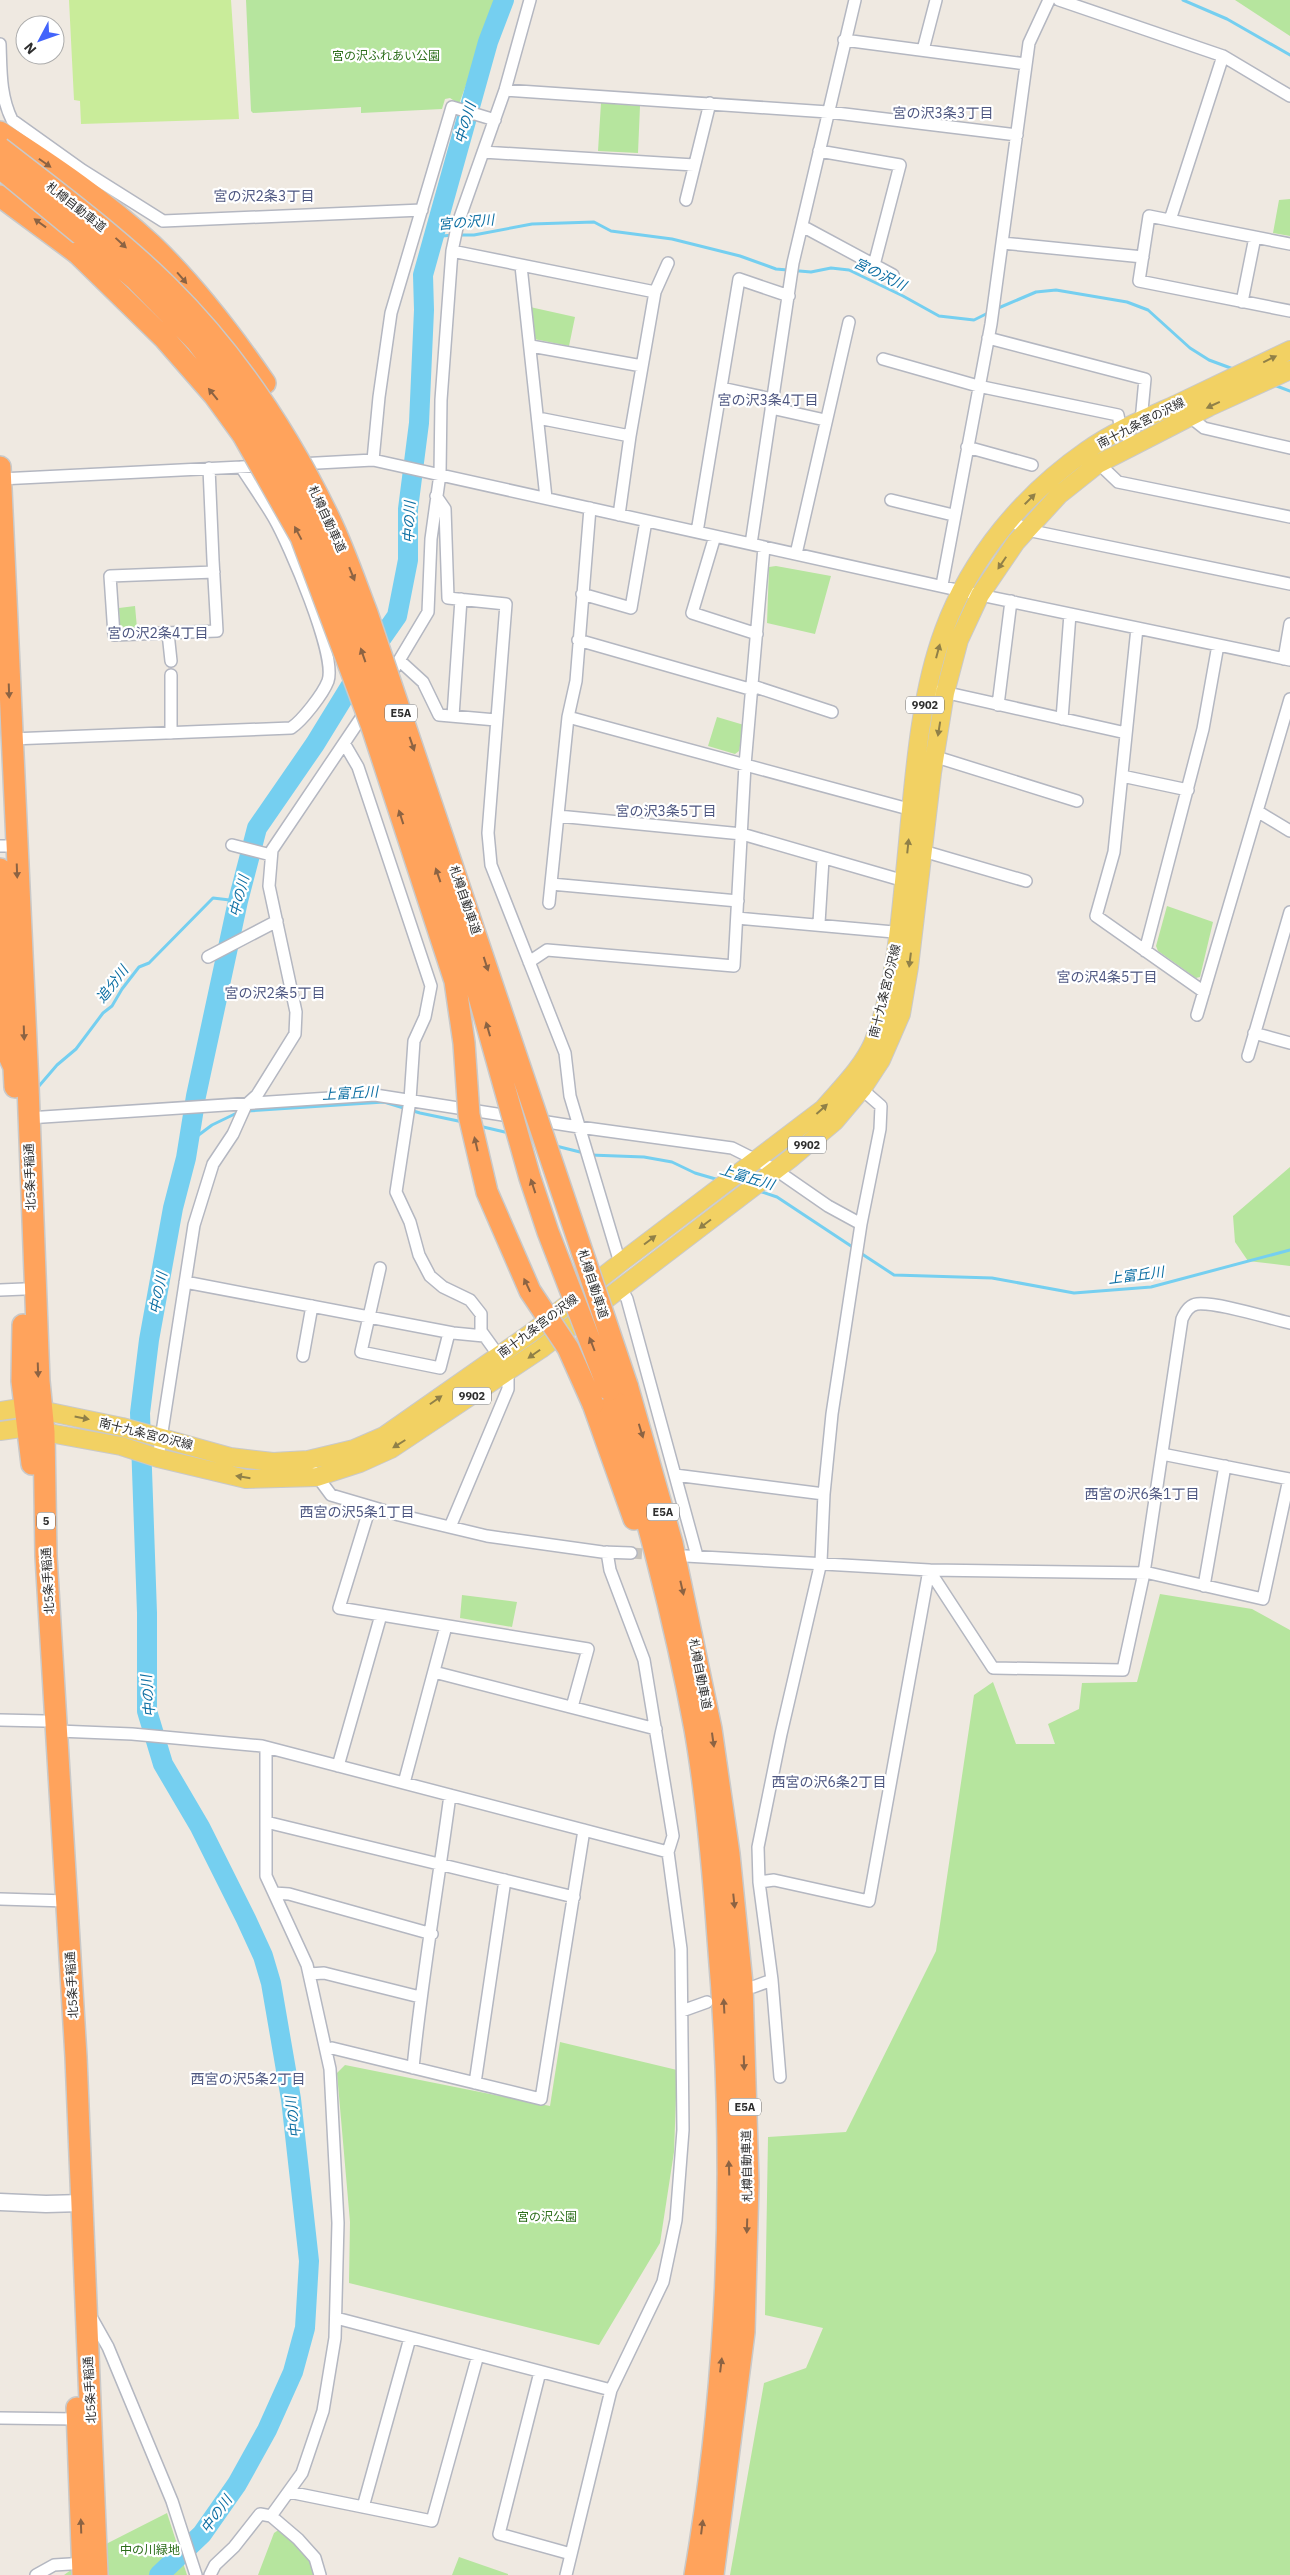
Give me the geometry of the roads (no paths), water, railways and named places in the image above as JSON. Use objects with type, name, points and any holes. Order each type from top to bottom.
[{"type":"highway","points":[[0,132],[107,206],[153,246],[228,332],[265,383],[294,436],[329,518]]},
{"type":"highway","name":"札樽自動車道","points":[[0,148],[106,230],[167,286],[211,334],[250,383],[265,406],[329,518],[367,613],[618,1387],[672,1543],[711,1728],[729,1854],[742,1984],[748,2182],[744,2332],[712,2575]]},
{"type":"highway","name":"札樽自動車道","points":[[0,168],[135,279],[197,342],[248,412],[279,461],[306,512],[332,567],[360,645],[476,986],[542,1214],[618,1387],[678,1645],[695,1731],[712,1859],[724,2004],[730,2183],[724,2343],[695,2575]]},
{"type":"highway","points":[[0,196],[77,253],[165,338],[214,395],[243,435],[301,538],[371,724],[455,981],[464,1043],[469,1115],[487,1192],[530,1291],[568,1348],[592,1404],[678,1645]]},
{"type":"highway","name":"北5条手稲通","points":[[0,467],[12,739],[8,846],[14,1068],[24,1289],[22,1381],[35,1419]]},
{"type":"highway","name":"北5条手稲通","points":[[0,869],[8,1054],[14,1068],[28,1118],[38,1381],[32,1460],[61,1900],[75,2203],[77,2419],[90,2569]]},
{"type":"highway","name":"北5条手稲通","points":[[75,2203],[86,2304],[90,2569]]},
{"type":"main road","name":"南十九条宮の沢線","points":[[927,754],[959,640],[980,595],[1016,542],[1092,457],[1121,430],[1141,421],[1183,410],[1254,377],[1290,350]]},
{"type":"main road","name":"南十九条宮の沢線","points":[[35,1419],[122,1426],[230,1457],[272,1462],[308,1460],[354,1449],[384,1436],[499,1356],[856,1084],[882,1060],[901,1014],[906,933],[927,754],[928,688],[943,631],[961,590],[999,530],[1048,481],[1092,457],[1134,444],[1235,376],[1274,377],[1290,370]]},
{"type":"main road","name":"南十九条宮の沢線","points":[[911,884],[923,851],[919,812]]},
{"type":"main road","name":"南十九条宮の沢線","points":[[35,1419],[157,1457],[246,1478],[316,1477],[360,1464],[391,1449],[508,1372],[774,1172],[835,1121],[856,1084]]},
{"type":"main road","points":[[0,1411],[35,1419]]},
{"type":"main road","points":[[0,1431],[35,1419]]},
{"type":"street","points":[[157,1457],[194,1225],[213,1164],[233,1134],[246,1105],[257,1095],[295,1034],[296,1012],[269,886],[272,850],[400,661],[428,612],[436,496],[440,474],[441,400],[452,250],[458,223],[483,152],[490,119],[505,90],[530,0]]},
{"type":"street","points":[[751,544],[793,263],[844,40],[855,0]]},
{"type":"street","points":[[923,50],[936,0]]},
{"type":"street","points":[[942,586],[953,515],[995,296],[1029,43],[1049,0]]},
{"type":"street","points":[[1059,0],[1223,56],[1290,96]]},
{"type":"street","points":[[844,40],[1026,64]]},
{"type":"street","points":[[0,44],[3,95],[12,120],[82,170],[163,221],[422,210]]},
{"type":"street","points":[[1170,220],[1223,56]]},
{"type":"street","points":[[505,90],[828,112],[1017,135]]},
{"type":"street","points":[[686,200],[710,103]]},
{"type":"street","points":[[373,460],[379,397],[391,313],[452,107],[490,119]]},
{"type":"street","points":[[819,151],[900,164],[874,265]]},
{"type":"street","points":[[483,152],[694,165]]},
{"type":"street","points":[[1290,244],[1149,216],[1139,281],[1290,311]]},
{"type":"street","points":[[802,226],[893,276]]},
{"type":"street","points":[[1242,302],[1255,237]]},
{"type":"street","points":[[1002,243],[1143,257]]},
{"type":"street","points":[[452,250],[655,292]]},
{"type":"street","points":[[619,514],[630,436],[655,292],[668,263]]},
{"type":"street","points":[[522,266],[546,498]]},
{"type":"street","points":[[698,532],[739,279],[790,290]]},
{"type":"street","points":[[796,554],[825,420],[849,322]]},
{"type":"street","points":[[988,338],[1145,380],[1141,421]]},
{"type":"street","points":[[530,346],[642,366]]},
{"type":"street","points":[[883,359],[978,386],[1118,415],[1121,430],[1134,444]]},
{"type":"street","points":[[721,388],[825,420]]},
{"type":"street","points":[[1183,410],[1204,428],[1290,448]]},
{"type":"street","points":[[538,418],[630,436]]},
{"type":"street","points":[[966,448],[1032,465]]},
{"type":"street","points":[[1092,457],[1118,482],[1290,517]]},
{"type":"street","points":[[0,479],[373,460],[425,473],[440,474],[619,514],[646,522],[1287,660],[1290,624]]},
{"type":"street","points":[[12,739],[290,728],[300,722],[328,680],[327,652],[297,566],[274,518],[241,467]]},
{"type":"street","points":[[209,468],[217,631],[114,634],[110,576],[214,572]]},
{"type":"street","points":[[436,496],[445,509],[448,598],[506,604],[488,833],[490,865],[565,1053],[570,1096],[620,1263]]},
{"type":"street","points":[[891,500],[953,515]]},
{"type":"street","points":[[549,903],[568,717],[576,680],[590,508]]},
{"type":"street","points":[[1010,520],[1028,530],[1290,584]]},
{"type":"street","points":[[582,594],[631,608],[646,522]]},
{"type":"street","points":[[715,536],[692,613],[757,634]]},
{"type":"street","points":[[529,962],[547,950],[734,966],[745,765],[764,546]]},
{"type":"street","points":[[453,716],[461,599]]},
{"type":"street","points":[[998,705],[1010,601]]},
{"type":"street","points":[[1062,719],[1070,614]]},
{"type":"street","points":[[1136,628],[1114,852],[1096,916],[1204,992]]},
{"type":"street","points":[[168,633],[171,661]]},
{"type":"street","points":[[578,640],[753,688],[832,712]]},
{"type":"street","points":[[1145,950],[1203,729],[1218,645]]},
{"type":"street","points":[[400,661],[423,682],[438,715],[496,720]]},
{"type":"street","points":[[170,675],[171,733]]},
{"type":"street","points":[[928,688],[1126,733]]},
{"type":"street","points":[[1197,1015],[1290,699]]},
{"type":"street","points":[[568,717],[919,812]]},
{"type":"street","points":[[344,743],[358,766],[431,986],[425,1017],[414,1041],[410,1100],[396,1192],[410,1222],[419,1255],[430,1276],[443,1287],[470,1300],[481,1314],[481,1331],[499,1356]]},
{"type":"street","points":[[927,754],[1077,801]]},
{"type":"street","points":[[1122,776],[1188,790]]},
{"type":"street","points":[[1257,811],[1290,830]]},
{"type":"street","points":[[558,816],[742,834],[911,884]]},
{"type":"street","points":[[232,845],[271,855]]},
{"type":"street","points":[[923,851],[1026,881]]},
{"type":"street","points":[[819,923],[823,859]]},
{"type":"street","points":[[551,884],[738,901]]},
{"type":"street","points":[[1248,1056],[1290,912]]},
{"type":"street","points":[[737,918],[819,923],[906,933]]},
{"type":"street","points":[[208,957],[277,922]]},
{"type":"street","points":[[1254,1033],[1290,1043]]},
{"type":"street","points":[[780,2077],[772,1980],[759,1882],[758,1847],[781,1734],[821,1562],[824,1494],[832,1414],[856,1268],[861,1224],[880,1129],[881,1106],[856,1084]]},
{"type":"street","points":[[28,1118],[375,1095],[579,1127],[732,1148],[861,1224]]},
{"type":"street","points":[[380,1268],[361,1352],[440,1368],[449,1333]]},
{"type":"street","points":[[185,1282],[449,1333],[484,1336]]},
{"type":"street","points":[[621,1288],[627,1299],[675,1475],[691,1556],[821,1562],[929,1570],[1144,1573],[1263,1599],[1289,1479],[1162,1454]]},
{"type":"street","points":[[0,1290],[24,1289]]},
{"type":"street","points":[[929,1570],[993,1668],[1123,1670],[1144,1573],[1182,1319],[1186,1309],[1196,1304],[1214,1305],[1290,1323]]},
{"type":"street","points":[[303,1356],[312,1306]]},
{"type":"street","points":[[450,1527],[508,1389],[508,1372]]},
{"type":"street","points":[[308,1460],[316,1477],[331,1495],[370,1507],[487,1536],[607,1552],[631,1553]]},
{"type":"street","points":[[1204,1586],[1225,1466]]},
{"type":"street","points":[[675,1475],[824,1494]]},
{"type":"street","points":[[370,1507],[339,1608],[588,1649],[572,1707]]},
{"type":"street","points":[[566,2575],[611,2390],[663,2282],[676,2220],[683,2130],[681,1949],[668,1852],[673,1836],[644,1660],[610,1570],[607,1552]]},
{"type":"street","points":[[759,1882],[774,1880],[869,1901],[929,1570]]},
{"type":"street","points":[[338,1766],[381,1615]]},
{"type":"street","points":[[404,1783],[446,1626]]},
{"type":"street","points":[[434,1672],[656,1729]]},
{"type":"street","points":[[0,1720],[266,1748],[668,1852]]},
{"type":"street","points":[[266,1748],[266,1876],[309,1974],[330,2069],[338,2222],[335,2338],[323,2411],[302,2473],[271,2516]]},
{"type":"street","points":[[413,2068],[420,1997],[432,1934],[450,1795]]},
{"type":"street","points":[[266,1822],[574,1897]]},
{"type":"street","points":[[326,2051],[332,2048],[542,2099],[584,1830]]},
{"type":"street","points":[[475,2082],[505,1880]]},
{"type":"street","points":[[274,1893],[289,1894],[432,1934]]},
{"type":"street","points":[[0,1899],[61,1900]]},
{"type":"street","points":[[309,1974],[324,1973],[420,1997]]},
{"type":"street","points":[[753,1987],[772,1980]]},
{"type":"street","points":[[682,2011],[708,2002]]},
{"type":"street","points":[[0,2202],[75,2203]]},
{"type":"street","points":[[86,2304],[108,2347],[172,2501],[196,2575]]},
{"type":"street","points":[[336,2318],[611,2390]]},
{"type":"street","points":[[364,2508],[410,2338]]},
{"type":"street","points":[[289,2492],[432,2521],[478,2355]]},
{"type":"street","points":[[540,2372],[499,2534],[571,2554]]},
{"type":"street","points":[[0,2418],[77,2419]]},
{"type":"street","points":[[210,2575],[215,2565],[234,2547],[260,2514],[271,2516],[315,2558],[320,2575]]},
{"type":"street","points":[[36,2575],[54,2565],[90,2569]]},
{"type":"waterway","name":"中の川","points":[[159,2575],[202,2534],[237,2484],[267,2430],[293,2372],[305,2328],[309,2261],[291,2099],[271,1983],[263,1956],[246,1919],[200,1827],[163,1764],[147,1711],[147,1613],[140,1413],[149,1340],[173,1208],[186,1158],[196,1096],[238,901],[257,828],[315,744],[369,656],[397,616],[408,560],[408,509],[419,423],[424,310],[423,275],[488,42],[504,0]]},
{"type":"waterway","points":[[1183,0],[1227,19],[1290,55]]},
{"type":"waterway","name":"宮の沢川","points":[[459,235],[474,235],[532,224],[594,222],[611,231],[672,239],[740,256],[776,269],[811,272],[831,268],[849,270],[939,316],[974,320],[990,312]]},
{"type":"waterway","name":"宮の沢川","points":[[432,237],[453,235]]},
{"type":"waterway","name":"宮の沢川","points":[[996,309],[1036,292],[1056,290],[1127,302],[1148,310],[1190,348],[1209,360],[1236,370]]},
{"type":"waterway","name":"宮の沢川","points":[[1274,385],[1290,391]]},
{"type":"waterway","name":"追分川","points":[[39,1086],[57,1065],[76,1049],[103,1013],[112,1006],[139,967],[149,963],[213,898],[238,901]]},
{"type":"waterway","name":"上富丘川","points":[[247,1111],[384,1102],[420,1113],[463,1122]]},
{"type":"waterway","name":"上富丘川","points":[[188,1143],[212,1125],[241,1111]]},
{"type":"waterway","name":"上富丘川","points":[[479,1126],[509,1133]]},
{"type":"waterway","name":"上富丘川","points":[[556,1146],[584,1153]]},
{"type":"waterway","name":"上富丘川","points":[[590,1155],[644,1157],[672,1162],[695,1173],[719,1180]]},
{"type":"waterway","name":"上富丘川","points":[[759,1191],[777,1197],[854,1248]]},
{"type":"waterway","name":"上富丘川","points":[[859,1252],[894,1275],[992,1278],[1074,1293],[1151,1287],[1290,1250]]},
{"type":"tunnel","points":[[631,1553],[659,1555]]},
{"type":"district","name":"宮の沢3条3丁目","points":[[943,113]]},
{"type":"district","name":"宮の沢2条3丁目","points":[[264,196]]},
{"type":"district","name":"宮の沢3条4丁目","points":[[768,400]]},
{"type":"district","name":"宮の沢2条4丁目","points":[[158,633]]},
{"type":"district","name":"宮の沢3条5丁目","points":[[666,811]]},
{"type":"district","name":"宮の沢4条5丁目","points":[[1107,977]]},
{"type":"district","name":"宮の沢2条5丁目","points":[[275,993]]},
{"type":"district","name":"西宮の沢6条1丁目","points":[[1142,1494]]},
{"type":"district","name":"西宮の沢5条1丁目","points":[[357,1512]]},
{"type":"district","name":"西宮の沢6条2丁目","points":[[829,1782]]},
{"type":"district","name":"西宮の沢5条2丁目","points":[[248,2079]]},
{"type":"park label","name":"宮の沢ふれあい公園","points":[[386,56]]},
{"type":"park label","name":"宮の沢公園","points":[[547,2217]]},
{"type":"park label","name":"中の川緑地","points":[[150,2550]]}]
